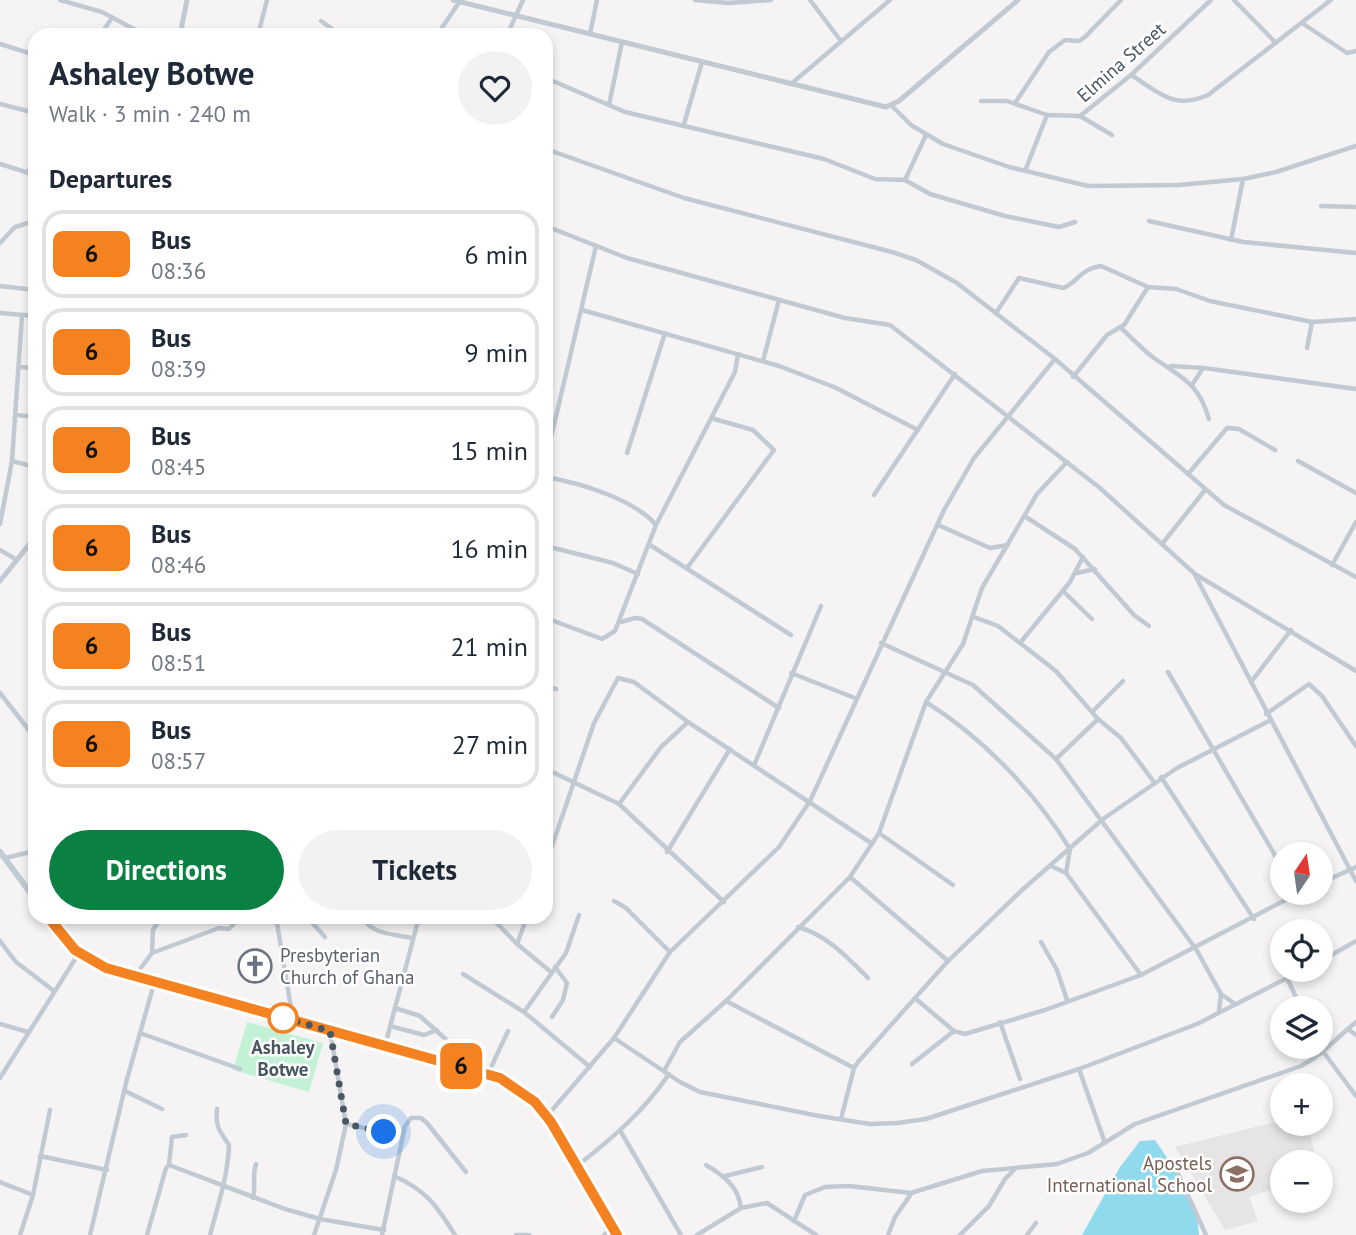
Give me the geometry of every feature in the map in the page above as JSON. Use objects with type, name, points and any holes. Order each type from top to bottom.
[{"type":"main road","points":[[2,855],[28,890]]},
{"type":"main road","points":[[54,924],[79,953],[96,964],[134,978],[445,1061],[488,1074],[525,1094],[547,1116],[617,1235]]},
{"type":"street","points":[[60,0],[112,18],[131,28]]},
{"type":"street","points":[[181,28],[187,0]]},
{"type":"street","points":[[260,28],[267,0]]},
{"type":"street","points":[[510,28],[523,0]]},
{"type":"street","points":[[590,34],[597,0]]},
{"type":"street","points":[[695,0],[728,3],[771,0]]},
{"type":"street","points":[[810,0],[841,41]]},
{"type":"street","points":[[791,84],[890,0]]},
{"type":"street","points":[[441,28],[457,1],[874,106],[892,106],[1018,0]]},
{"type":"street","points":[[1015,103],[1049,52],[1065,40],[1079,41],[1085,37],[1121,0]]},
{"type":"street","name":"Elmina Street","points":[[1080,116],[1131,75],[1211,0]]},
{"type":"street","points":[[1234,0],[1276,43]]},
{"type":"street","points":[[1131,75],[1172,100],[1188,103],[1208,95],[1331,0]]},
{"type":"street","points":[[105,28],[112,18]]},
{"type":"street","points":[[321,21],[331,28]]},
{"type":"street","points":[[1302,23],[1347,53],[1356,51]]},
{"type":"street","points":[[609,105],[622,42]]},
{"type":"street","points":[[0,44],[28,53]]},
{"type":"street","points":[[684,124],[702,62]]},
{"type":"street","points":[[553,81],[625,113],[684,124],[761,146],[824,159],[874,179],[905,180],[930,194],[1005,216],[1059,227],[1075,222]]},
{"type":"street","points":[[981,101],[1015,103],[1047,115],[1080,116],[1112,135]]},
{"type":"street","points":[[0,104],[28,111]]},
{"type":"street","points":[[892,106],[926,135],[978,157],[1088,186],[1179,185],[1243,179],[1276,172],[1356,146]]},
{"type":"street","points":[[1025,171],[1047,115]]},
{"type":"street","points":[[905,180],[926,135]]},
{"type":"street","points":[[553,152],[684,198],[916,260],[957,283],[1055,359],[1205,490],[1246,519],[1356,577]]},
{"type":"street","points":[[0,164],[28,173]]},
{"type":"street","points":[[1231,240],[1243,179]]},
{"type":"street","points":[[1321,206],[1356,206]]},
{"type":"street","points":[[1149,221],[1231,240],[1356,253]]},
{"type":"street","points":[[0,243],[15,227],[28,223]]},
{"type":"street","points":[[553,229],[627,258],[845,318],[890,325],[1067,462],[1195,574],[1356,671]]},
{"type":"street","points":[[553,430],[596,246]]},
{"type":"street","points":[[996,313],[1023,276],[1063,288],[1068,287],[1083,272],[1101,266],[1148,287],[1176,289],[1210,301],[1312,322],[1356,319]]},
{"type":"street","points":[[0,286],[28,288]]},
{"type":"street","points":[[1073,377],[1107,335],[1120,327],[1148,287]]},
{"type":"street","points":[[762,361],[779,300]]},
{"type":"street","points":[[582,310],[762,361],[834,387],[918,430]]},
{"type":"street","points":[[0,313],[28,315]]},
{"type":"street","points":[[0,524],[12,461],[22,315]]},
{"type":"street","points":[[1307,348],[1312,322]]},
{"type":"street","points":[[1120,327],[1155,359],[1171,366],[1192,385],[1209,419]]},
{"type":"street","points":[[627,453],[665,333]]},
{"type":"street","points":[[553,621],[602,639],[615,631],[656,525],[735,372],[738,354]]},
{"type":"street","points":[[547,1116],[614,1038],[670,952],[779,847],[810,801],[881,643],[974,458],[1055,359]]},
{"type":"street","points":[[1171,366],[1356,389]]},
{"type":"street","points":[[19,367],[28,368]]},
{"type":"street","points":[[1192,385],[1204,368]]},
{"type":"street","points":[[874,495],[955,374]]},
{"type":"street","points":[[16,415],[28,416]]},
{"type":"street","points":[[687,568],[774,450],[753,430],[711,418]]},
{"type":"street","points":[[1188,474],[1227,428],[1239,429],[1275,450]]},
{"type":"street","points":[[12,461],[28,465]]},
{"type":"street","points":[[1298,461],[1356,493]]},
{"type":"street","points":[[577,1166],[621,1132],[653,1098],[680,1042],[726,1001],[850,877],[878,833],[926,702],[963,644],[982,588],[1026,517],[1037,494],[1067,462]]},
{"type":"street","points":[[553,479],[592,489],[648,515],[656,525]]},
{"type":"street","points":[[1162,544],[1205,490]]},
{"type":"street","points":[[1026,517],[1065,541],[1095,569],[1134,615],[1149,626]]},
{"type":"street","points":[[1332,565],[1356,522]]},
{"type":"street","points":[[938,525],[990,548],[1008,545]]},
{"type":"street","points":[[650,545],[791,635]]},
{"type":"street","points":[[553,548],[613,563],[638,573]]},
{"type":"street","points":[[0,581],[28,549]]},
{"type":"street","points":[[0,550],[17,560]]},
{"type":"street","points":[[1020,643],[1063,591],[1083,557]]},
{"type":"street","points":[[1076,573],[1095,569]]},
{"type":"street","points":[[1195,574],[1269,721],[1286,745],[1353,868],[1356,881]]},
{"type":"street","points":[[1063,591],[1092,619]]},
{"type":"street","points":[[755,763],[821,606]]},
{"type":"street","points":[[974,617],[998,626],[1065,678],[1098,719],[1121,738],[1154,782]]},
{"type":"street","points":[[620,622],[642,619],[779,708]]},
{"type":"street","points":[[1251,682],[1291,630]]},
{"type":"street","points":[[881,643],[944,670],[986,694],[1056,759],[1104,820],[1196,949],[1221,994],[1234,1003]]},
{"type":"street","points":[[1168,672],[1214,746],[1270,846]]},
{"type":"street","points":[[791,673],[855,698]]},
{"type":"street","points":[[553,843],[594,723],[618,678],[634,682],[688,722],[755,763],[872,843]]},
{"type":"street","points":[[1092,712],[1123,681]]},
{"type":"street","points":[[1266,714],[1309,684],[1322,696],[1356,746]]},
{"type":"street","points":[[0,693],[28,729]]},
{"type":"street","points":[[926,702],[1004,766],[1070,849],[1066,873]]},
{"type":"street","points":[[1056,759],[1098,719]]},
{"type":"street","points":[[841,1119],[854,1068],[948,961],[1070,849],[1154,782],[1214,746],[1269,721]]},
{"type":"street","points":[[619,804],[661,747],[688,722]]},
{"type":"street","points":[[667,852],[730,749]]},
{"type":"street","points":[[553,772],[619,804],[640,821],[667,852],[724,902]]},
{"type":"street","points":[[1161,778],[1254,919]]},
{"type":"street","points":[[878,833],[953,885]]},
{"type":"street","points":[[2,855],[28,852]]},
{"type":"street","points":[[1051,866],[1066,873],[1141,975]]},
{"type":"street","points":[[1334,877],[1353,868]]},
{"type":"street","points":[[850,877],[948,961]]},
{"type":"street","points":[[614,901],[626,908],[670,952]]},
{"type":"street","points":[[916,999],[954,1031],[965,1034],[1045,1010],[1141,975],[1278,905]]},
{"type":"street","points":[[524,1012],[566,953],[579,915]]},
{"type":"street","points":[[811,915],[814,931]]},
{"type":"street","points":[[134,978],[152,953],[153,930],[157,924]]},
{"type":"street","points":[[152,953],[219,928],[229,929],[234,924]]},
{"type":"street","points":[[277,924],[293,1020]]},
{"type":"street","points":[[313,924],[325,937]]},
{"type":"street","points":[[365,924],[372,929],[413,938]]},
{"type":"street","points":[[385,1046],[417,924]]},
{"type":"street","points":[[498,924],[517,944],[567,983],[563,1000],[552,1017]]},
{"type":"street","points":[[517,944],[524,924]]},
{"type":"street","points":[[798,928],[814,931],[844,953],[868,978]]},
{"type":"street","points":[[1333,954],[1356,940]]},
{"type":"street","points":[[0,941],[16,962],[54,991]]},
{"type":"street","points":[[1041,942],[1057,970],[1067,1000]]},
{"type":"street","points":[[0,1078],[79,953]]},
{"type":"street","points":[[463,974],[524,1012],[590,1067]]},
{"type":"street","points":[[614,1038],[700,1092],[870,1124],[926,1119],[1079,1069],[1197,1024],[1279,982]]},
{"type":"street","points":[[90,1235],[154,984]]},
{"type":"street","points":[[1219,1011],[1221,994]]},
{"type":"street","points":[[726,1001],[854,1068]]},
{"type":"street","points":[[395,1008],[420,1016],[437,1030],[450,1045],[445,1061]]},
{"type":"street","points":[[1000,1022],[1020,1079]]},
{"type":"street","points":[[1333,1042],[1356,1023]]},
{"type":"street","points":[[0,1024],[28,1032]]},
{"type":"street","points":[[390,1026],[424,1035],[437,1030]]},
{"type":"street","points":[[1348,1029],[1356,1035]]},
{"type":"street","points":[[314,1235],[336,1170],[346,1124],[330,1031]]},
{"type":"street","points":[[488,1074],[508,1031]]},
{"type":"street","points":[[912,1064],[954,1031]]},
{"type":"street","points":[[140,1033],[240,1069]]},
{"type":"street","points":[[794,1221],[804,1195],[825,1187],[849,1186],[911,1194],[959,1177],[1018,1167],[1057,1164],[1088,1153],[1135,1124],[1316,1059]]},
{"type":"street","points":[[1327,1059],[1356,1096]]},
{"type":"street","points":[[1079,1069],[1105,1143]]},
{"type":"street","points":[[125,1091],[162,1109]]},
{"type":"street","points":[[210,1235],[223,1186],[229,1145],[219,1136],[215,1124],[217,1109]]},
{"type":"street","points":[[20,1235],[33,1195],[50,1110]]},
{"type":"street","points":[[169,1165],[253,1198],[320,1219],[383,1232],[402,1136],[411,1118],[421,1118],[466,1172]]},
{"type":"street","points":[[346,1124],[402,1136]]},
{"type":"street","points":[[621,1132],[681,1235]]},
{"type":"street","points":[[147,1235],[169,1165],[172,1137],[186,1135]]},
{"type":"street","points":[[40,1156],[107,1170]]},
{"type":"street","points":[[253,1198],[257,1183],[253,1173],[256,1164]]},
{"type":"street","points":[[706,1165],[725,1176],[741,1201],[741,1208]]},
{"type":"street","points":[[725,1176],[762,1167]]},
{"type":"street","points":[[960,1235],[989,1206],[1004,1179],[1018,1167]]},
{"type":"street","points":[[1175,1167],[1206,1235]]},
{"type":"street","points":[[394,1176],[416,1185],[430,1198],[455,1235]]},
{"type":"street","points":[[0,1182],[33,1195]]},
{"type":"street","points":[[888,1235],[900,1207],[911,1194]]},
{"type":"street","points":[[697,1235],[741,1208],[770,1204],[816,1235]]},
{"type":"street","points":[[1027,1235],[1036,1223]]},
{"type":"street","points":[[604,1235],[612,1227]]},
{"type":"street","points":[[516,1235],[529,1235]]},
{"type":"shaded area","name":"Apostels International School","points":[[1270,1123],[1270,1136],[1311,1136],[1313,1150],[1270,1150],[1270,1190],[1249,1197],[1258,1221],[1225,1230],[1175,1147]]},
{"type":"green space","points":[[247,1022],[323,1043],[309,1092],[233,1070]]},
{"type":"water","points":[[1155,1140],[1190,1197],[1199,1235],[1082,1235],[1120,1167],[1140,1141]]},
{"type":"bus line","name":"6","points":[[54,924],[75,950],[89,961],[134,978],[500,1078],[535,1102],[551,1122],[617,1235]]},
{"type":"place","name":"Presbyterian Church of Ghana","points":[[255,966]]},
{"type":"place","name":"Ashaley Botwe","points":[[283,1018]]},
{"type":"place","name":"Apostels International School","points":[[1237,1174]]},
{"type":"route","points":[[283,1018],[278,1016],[330,1031],[346,1124],[384,1132]]}]
